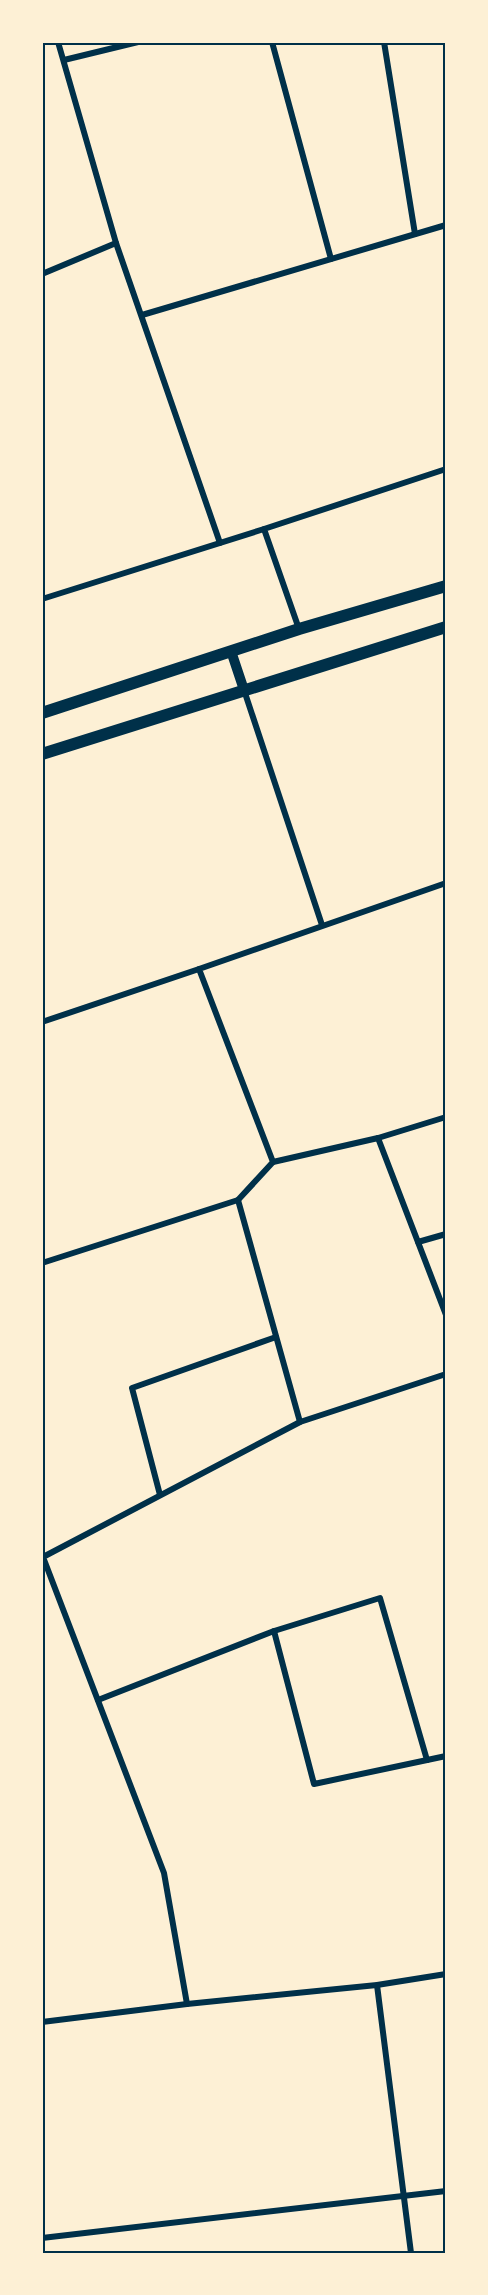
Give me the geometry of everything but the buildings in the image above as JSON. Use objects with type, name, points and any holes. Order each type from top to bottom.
[{"type":"main road","points":[[42,713],[300,629],[446,586]]},
{"type":"main road","points":[[42,754],[446,627]]},
{"type":"street","points":[[58,42],[117,243],[220,543]]},
{"type":"street","points":[[64,60],[138,42]]},
{"type":"street","points":[[272,42],[331,259]]},
{"type":"street","points":[[384,42],[416,234]]},
{"type":"street","points":[[141,315],[446,225]]},
{"type":"street","points":[[42,274],[117,243]]},
{"type":"street","points":[[42,598],[264,529],[446,468]]},
{"type":"street","points":[[264,529],[300,629]]},
{"type":"street","points":[[231,651],[322,925]]},
{"type":"street","points":[[42,1022],[446,883]]},
{"type":"street","points":[[199,969],[273,1162]]},
{"type":"street","points":[[42,1263],[238,1200],[273,1162],[378,1137],[446,1117]]},
{"type":"street","points":[[378,1137],[446,1315]]},
{"type":"street","points":[[238,1200],[300,1422]]},
{"type":"street","points":[[418,1242],[446,1234]]},
{"type":"street","points":[[160,1495],[132,1388],[276,1337]]},
{"type":"street","points":[[187,2004],[164,1872],[42,1557],[300,1422],[446,1374]]},
{"type":"street","points":[[98,1700],[274,1631],[380,1598],[427,1760]]},
{"type":"street","points":[[274,1631],[314,1784],[446,1756]]},
{"type":"street","points":[[42,2022],[187,2004],[377,1985],[446,1974]]},
{"type":"street","points":[[377,1985],[411,2253]]},
{"type":"street","points":[[42,2238],[446,2191]]}]
